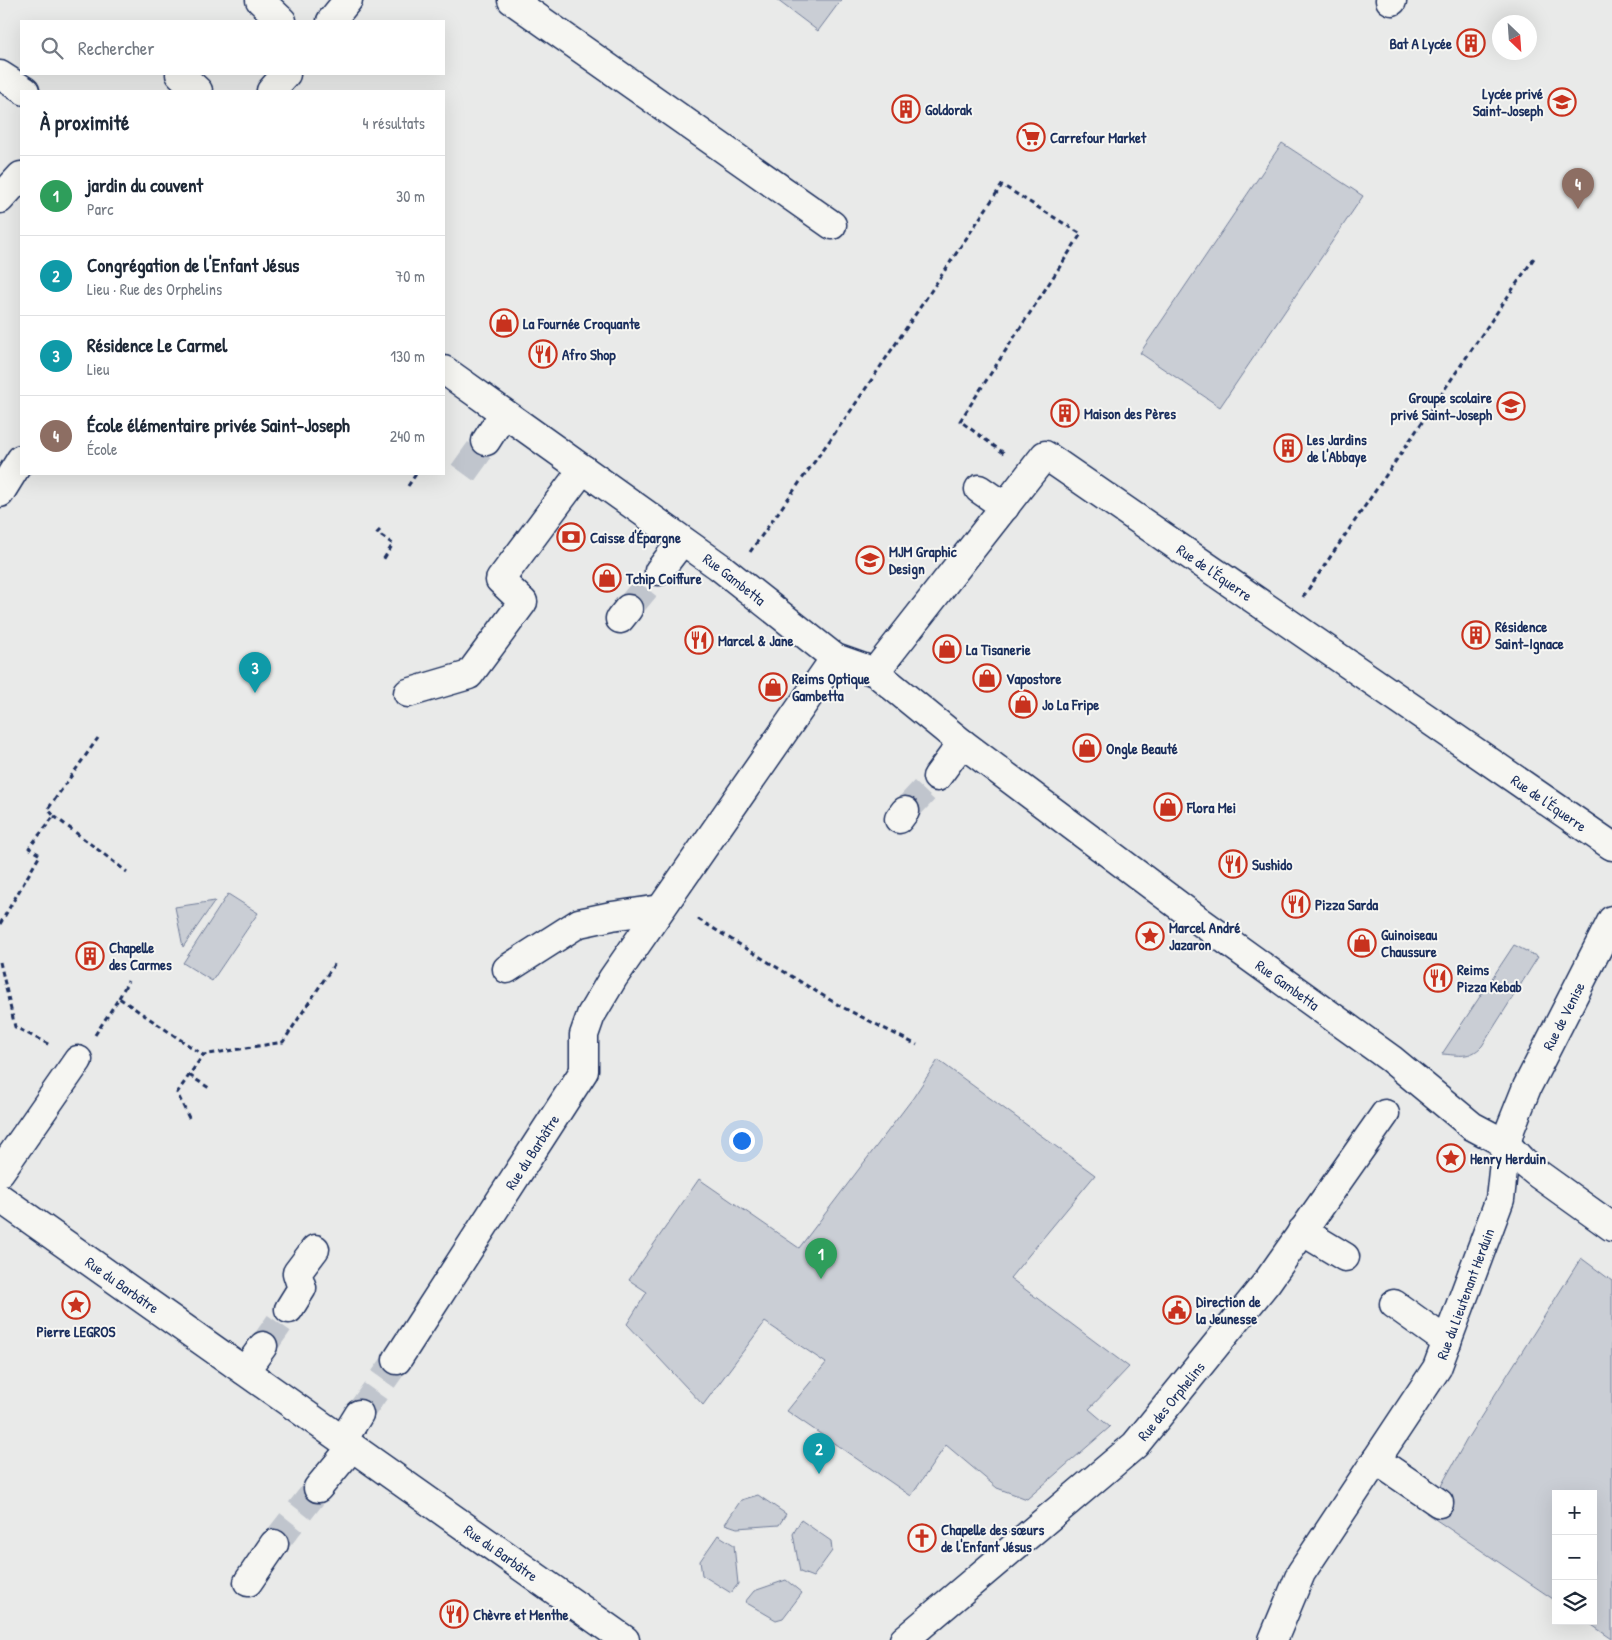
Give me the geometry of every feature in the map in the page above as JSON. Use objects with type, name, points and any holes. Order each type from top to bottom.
[{"type":"street","points":[[260,0],[281,20]]},
{"type":"street","points":[[332,20],[348,0]]},
{"type":"street","points":[[512,0],[832,225]]},
{"type":"street","points":[[0,75],[23,90]]},
{"type":"street","points":[[181,75],[197,90]]},
{"type":"street","points":[[272,90],[285,75]]},
{"type":"street","points":[[0,199],[20,177]]},
{"type":"street","name":"Rue Gambetta","points":[[445,371],[732,577],[835,658],[875,672],[962,744],[1194,917],[1391,1059],[1472,1126],[1506,1144],[1523,1162],[1538,1174],[1612,1227]]},
{"type":"street","points":[[486,441],[504,413]]},
{"type":"street","name":"Rue de l'Équerre","points":[[875,672],[1045,455],[1612,846]]},
{"type":"street","points":[[0,493],[20,461]]},
{"type":"street","points":[[408,693],[469,675],[523,602],[500,580],[583,470]]},
{"type":"street","points":[[979,489],[1004,507]]},
{"type":"street","points":[[658,571],[682,541]]},
{"type":"street","name":"Rue du Barbâtre","points":[[397,1360],[584,1071],[584,1035],[591,1015],[613,978],[655,923],[835,658]]},
{"type":"street","points":[[936,777],[962,744]]},
{"type":"street","points":[[507,969],[579,923],[612,916],[655,923]]},
{"type":"street","name":"Rue de Venise","points":[[1517,1113],[1527,1087],[1612,920]]},
{"type":"street","points":[[0,1172],[78,1060]]},
{"type":"street","name":"Rue du Lieutenant Herduin","points":[[1273,1640],[1301,1573],[1437,1368],[1500,1199],[1506,1144],[1517,1113]]},
{"type":"street","name":"Rue des Orphelins","points":[[904,1640],[1134,1445],[1267,1282],[1385,1114]]},
{"type":"street","name":"Rue du Barbâtre","points":[[0,1198],[625,1640]]},
{"type":"street","points":[[1302,1232],[1345,1257]]},
{"type":"street","points":[[289,1309],[302,1288],[297,1273],[315,1249]]},
{"type":"street","points":[[1394,1304],[1447,1342]]},
{"type":"street","points":[[245,1371],[263,1346]]},
{"type":"street","points":[[318,1488],[348,1443],[359,1414]]},
{"type":"street","points":[[1376,1460],[1439,1503]]},
{"type":"street","points":[[248,1582],[274,1544]]},
{"type":"path","points":[[732,577],[852,409],[1002,186],[1081,234],[960,421],[1031,473]]},
{"type":"path","points":[[1299,603],[1534,258]]},
{"type":"path","points":[[408,486],[415,475]]},
{"type":"path","points":[[380,530],[377,533],[393,544],[383,560]]},
{"type":"path","points":[[98,738],[48,809],[54,816],[127,872]]},
{"type":"path","points":[[0,924],[40,855],[29,848],[54,816]]},
{"type":"path","points":[[698,919],[840,1006],[917,1045]]},
{"type":"path","points":[[0,962],[15,1027],[78,1060],[128,981]]},
{"type":"path","points":[[119,998],[203,1054],[283,1042],[335,963]]},
{"type":"path","points":[[189,1118],[177,1093],[203,1054]]},
{"type":"path","points":[[189,1075],[209,1088]]},
{"type":"shaded area","points":[[777,0],[841,0],[818,31]]},
{"type":"shaded area","points":[[1282,143],[1363,196],[1220,407],[1140,353]]},
{"type":"shaded area","points":[[228,894],[258,913],[212,981],[183,963]]},
{"type":"shaded area","points":[[215,901],[183,947],[175,907]]},
{"type":"shaded area","points":[[1514,945],[1538,957],[1482,1046],[1468,1055],[1442,1054]]},
{"type":"shaded area","points":[[938,1060],[1095,1175],[1010,1278],[1129,1367],[1089,1409],[1110,1427],[1027,1499],[997,1488],[946,1445],[911,1496],[787,1411],[826,1363],[765,1322],[703,1405],[627,1324],[647,1292],[629,1280],[699,1179],[799,1248],[913,1098]]},
{"type":"shaded area","points":[[1581,1258],[1612,1281],[1612,1639],[1592,1625],[1597,1625],[1597,1490],[1552,1490],[1552,1598],[1426,1513],[1467,1439]]},
{"type":"shaded area","points":[[758,1495],[786,1514],[779,1525],[737,1528],[725,1524],[741,1500]]},
{"type":"shaded area","points":[[801,1520],[831,1541],[832,1551],[813,1577],[800,1572],[793,1534]]},
{"type":"shaded area","points":[[718,1535],[734,1545],[738,1584],[731,1593],[702,1575],[700,1561]]},
{"type":"shaded area","points":[[786,1580],[802,1593],[783,1618],[776,1620],[745,1602],[754,1591]]},
{"type":"tunnel","points":[[463,473],[486,441]]},
{"type":"tunnel","points":[[628,609],[659,571]]},
{"type":"tunnel","points":[[905,811],[937,777]]},
{"type":"tunnel","points":[[263,1346],[289,1309]]},
{"type":"tunnel","points":[[359,1414],[397,1360]]},
{"type":"tunnel","points":[[274,1544],[318,1488]]},
{"type":"place","name":"Bat A Lycée","points":[[1471,43]]},
{"type":"place","name":"Lycée privé Saint-Joseph","points":[[1562,102]]},
{"type":"place","name":"Goldorak","points":[[906,109]]},
{"type":"place","name":"Carrefour Market","points":[[1031,137]]},
{"type":"place","name":"École élémentaire privée Saint-Joseph","points":[[1578,209]]},
{"type":"place","name":"La Fournée Croquante","points":[[504,323]]},
{"type":"place","name":"Afro Shop","points":[[543,354]]},
{"type":"place","name":"Groupe scolaire privé Saint-Joseph","points":[[1511,406]]},
{"type":"place","name":"Maison des Pères","points":[[1065,413]]},
{"type":"place","name":"Les Jardins de l'Abbaye","points":[[1288,448]]},
{"type":"place","name":"Caisse d'Épargne","points":[[571,537]]},
{"type":"place","name":"MJM Graphic Design","points":[[870,560]]},
{"type":"place","name":"Tchip Coiffure","points":[[607,578]]},
{"type":"place","name":"Résidence Saint-Ignace","points":[[1476,635]]},
{"type":"place","name":"Marcel & Jane","points":[[699,640]]},
{"type":"place","name":"La Tisanerie","points":[[947,649]]},
{"type":"place","name":"Vapostore","points":[[987,678]]},
{"type":"place","name":"Reims Optique Gambetta","points":[[773,687]]},
{"type":"place","name":"Résidence Le Carmel","points":[[255,693]]},
{"type":"place","name":"Jo La Fripe","points":[[1023,704]]},
{"type":"place","name":"Ongle Beauté","points":[[1087,748]]},
{"type":"place","name":"Flora Mei","points":[[1168,807]]},
{"type":"place","name":"Sushido","points":[[1233,864]]},
{"type":"place","name":"Pizza Sarda","points":[[1296,904]]},
{"type":"place","name":"Marcel André Jazaron","points":[[1150,936]]},
{"type":"place","name":"Guinoiseau Chaussure","points":[[1362,943]]},
{"type":"place","name":"Chapelle des Carmes","points":[[90,956]]},
{"type":"place","name":"Reims Pizza Kebab","points":[[1438,978]]},
{"type":"place","name":"Henry Herduin","points":[[1451,1158]]},
{"type":"place","name":"jardin du couvent","points":[[821,1279]]},
{"type":"place","name":"Pierre LEGROS","points":[[76,1305]]},
{"type":"place","name":"Direction de la Jeunesse","points":[[1177,1310]]},
{"type":"place","name":"Congrégation de l'Enfant Jésus","points":[[819,1474]]},
{"type":"place","name":"Chapelle des sœurs de l'Enfant Jésus","points":[[922,1538]]},
{"type":"place","name":"Chèvre et Menthe","points":[[454,1614]]}]
